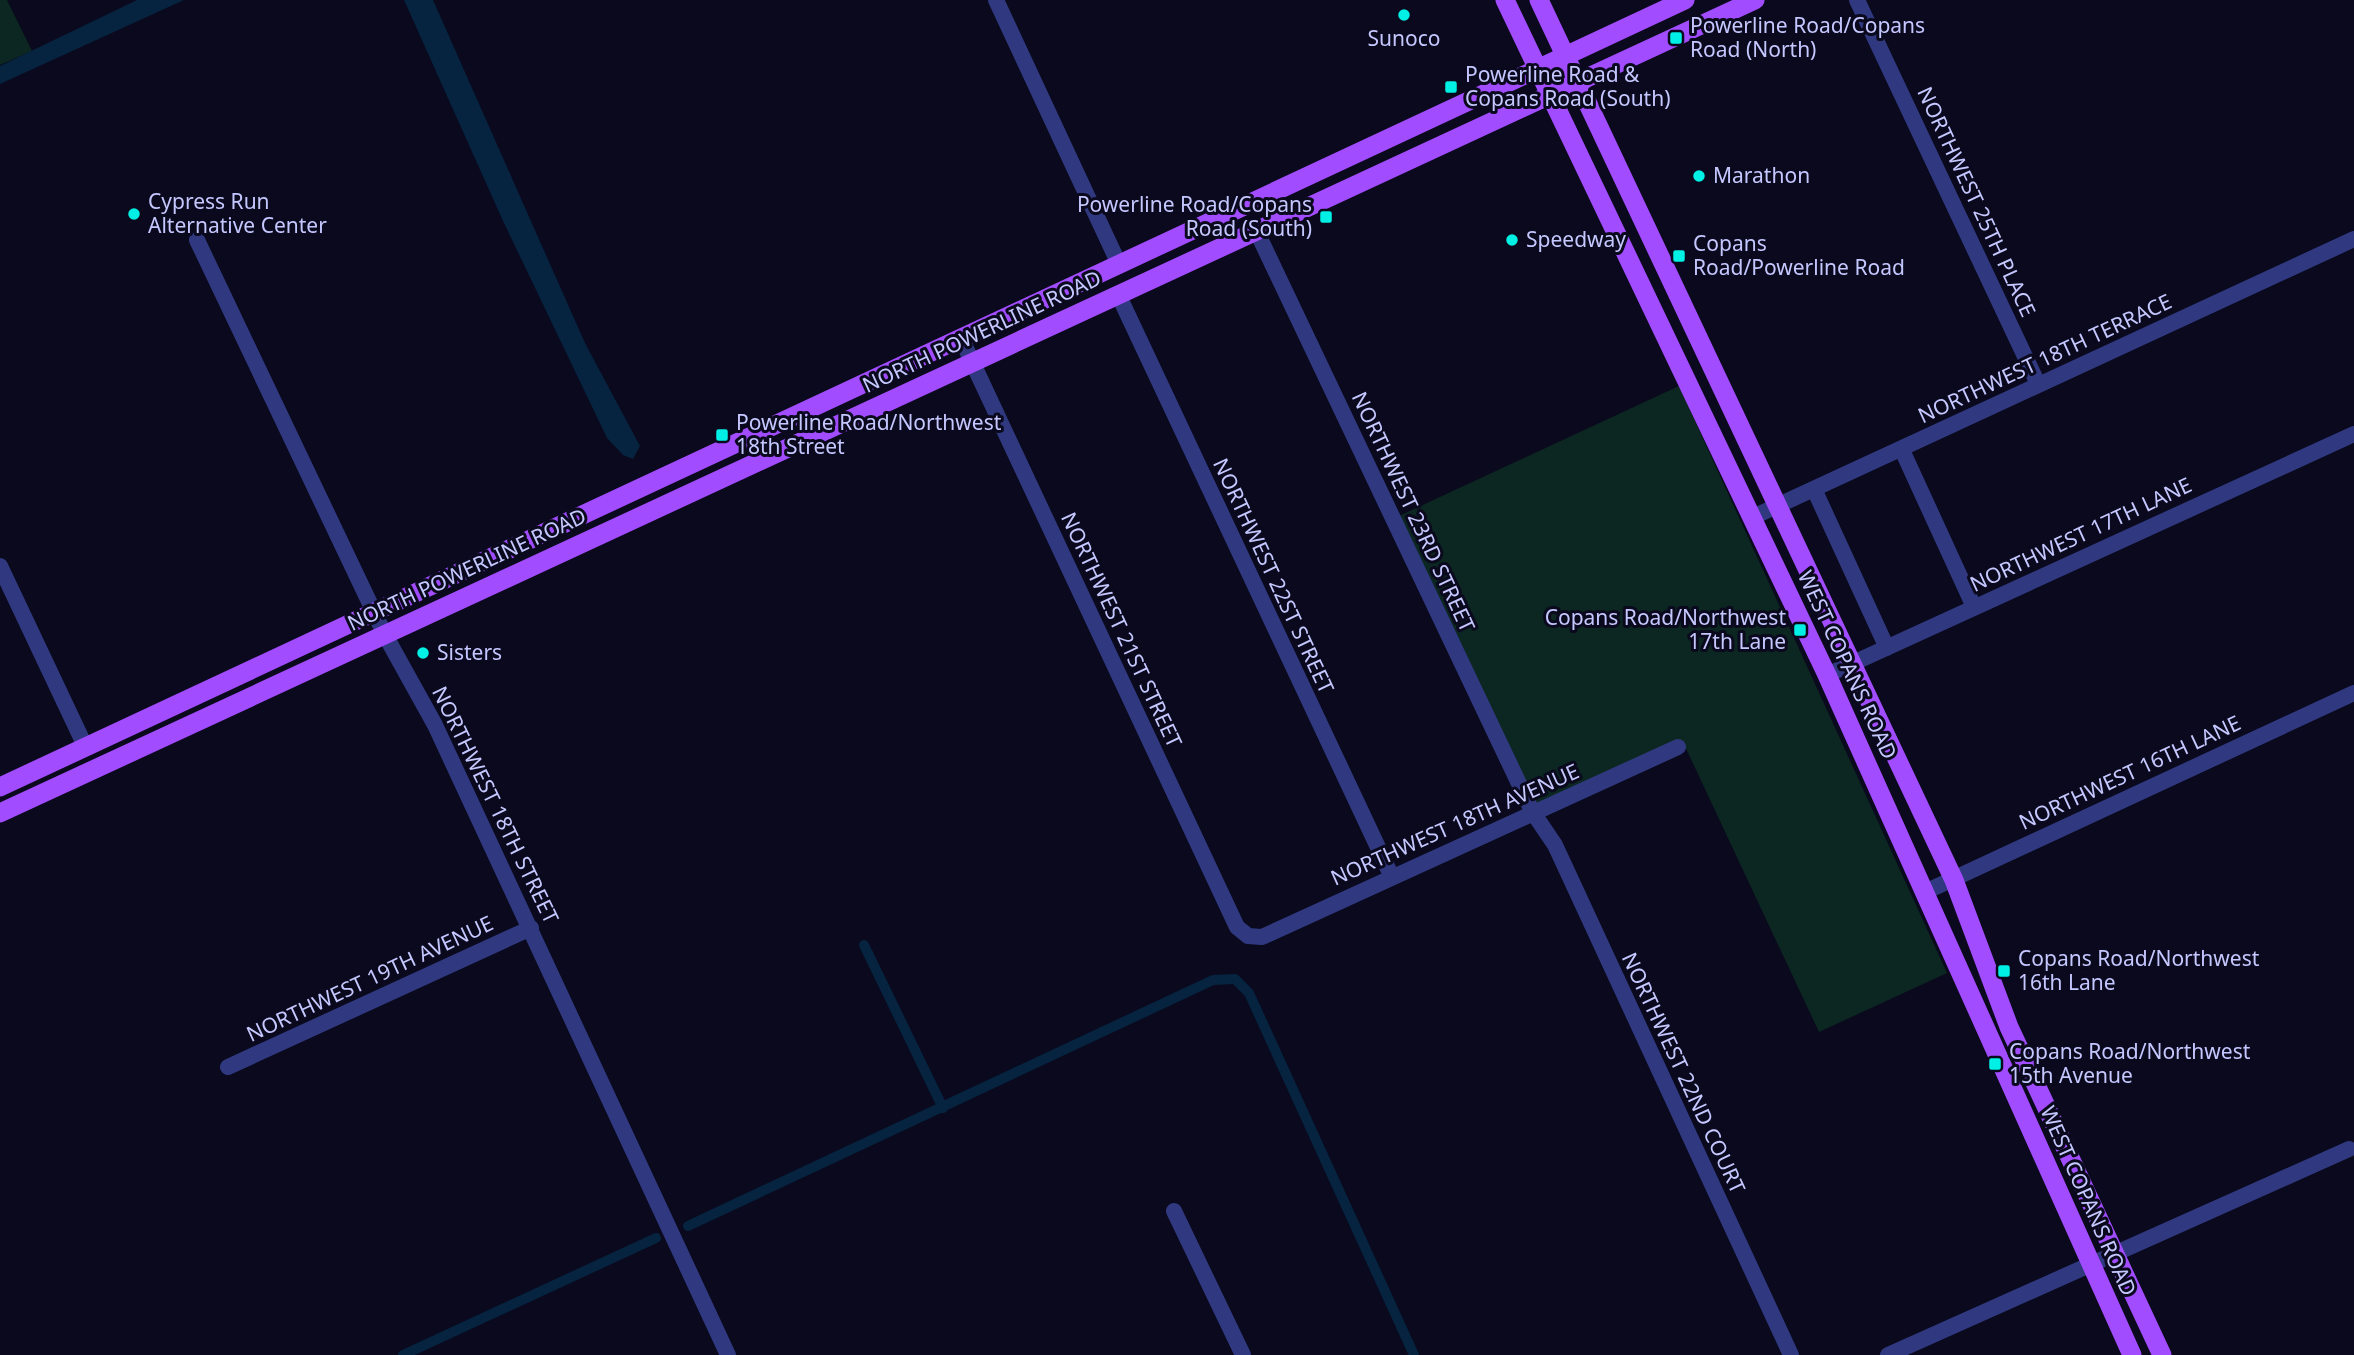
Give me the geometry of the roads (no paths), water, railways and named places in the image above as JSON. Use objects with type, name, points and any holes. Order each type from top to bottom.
[{"type":"main road","name":"WEST COPANS ROAD","points":[[1505,0],[1827,675],[2090,1265],[2133,1355]]},
{"type":"main road","name":"WEST COPANS ROAD","points":[[1539,0],[1954,880],[2009,1027],[2162,1355]]},
{"type":"main road","name":"NORTH POWERLINE ROAD","points":[[0,787],[1118,262],[1685,0]]},
{"type":"main road","name":"NORTH POWERLINE ROAD","points":[[0,813],[1755,0]]},
{"type":"main road","points":[[1229,243],[1244,221],[1245,204]]},
{"type":"main road","points":[[615,527],[623,510],[678,485],[683,480],[687,466]]},
{"type":"main road","points":[[94,769],[101,751],[114,735]]},
{"type":"main road","points":[[64,784],[83,763],[86,748]]},
{"type":"street","points":[[996,0],[1118,262]]},
{"type":"street","name":"NORTHWEST 25TH PLACE","points":[[1857,0],[2038,384]]},
{"type":"street","name":"NORTHWEST 23RD STREET","points":[[1256,230],[1532,811]]},
{"type":"street","name":"NORTHWEST 18TH TERRACE","points":[[1753,517],[2354,239]]},
{"type":"street","name":"NORTHWEST 18TH STREET","points":[[197,240],[384,633],[435,725],[728,1355]]},
{"type":"street","name":"NORTHWEST 22ST STREET","points":[[1118,294],[1391,875]]},
{"type":"street","name":"NORTHWEST 21ST STREET","points":[[961,338],[1237,927],[1248,936]]},
{"type":"street","name":"NORTHWEST 17TH LANE","points":[[1827,675],[2354,434]]},
{"type":"street","points":[[1902,450],[1975,607]]},
{"type":"street","points":[[1814,489],[1886,648]]},
{"type":"street","points":[[0,566],[86,748]]},
{"type":"street","name":"NORTHWEST 16TH LANE","points":[[1925,892],[2195,764],[2354,693]]},
{"type":"street","name":"NORTHWEST 18TH AVENUE","points":[[1248,936],[1262,937],[1391,875],[1678,747]]},
{"type":"street","name":"NORTHWEST 22ND COURT","points":[[1532,811],[1555,845],[1791,1355]]},
{"type":"street","name":"NORTHWEST 19TH AVENUE","points":[[228,1067],[531,928]]},
{"type":"street","points":[[1888,1355],[2349,1149]]},
{"type":"street","points":[[1174,1211],[1242,1355]]},
{"type":"water","points":[[137,0],[184,0],[0,84],[0,66]]},
{"type":"water","points":[[404,0],[433,0],[585,343],[640,446],[633,459],[623,455],[607,438],[503,221]]},
{"type":"waterway","points":[[864,945],[943,1108]]},
{"type":"waterway","points":[[688,1226],[1213,980],[1235,979],[1249,993],[1414,1355]]},
{"type":"waterway","points":[[403,1355],[656,1238]]},
{"type":"place","name":"Sunoco","points":[[1404,15]]},
{"type":"place","name":"Powerline Road/Copans Road (North)","points":[[1676,38]]},
{"type":"place","name":"Powerline Road & Copans Road (South)","points":[[1451,87]]},
{"type":"place","name":"Marathon","points":[[1699,176]]},
{"type":"place","name":"Cypress Run Alternative Center","points":[[134,214]]},
{"type":"place","name":"Powerline Road/Copans Road (South)","points":[[1326,217]]},
{"type":"place","name":"Speedway","points":[[1512,240]]},
{"type":"place","name":"Copans Road/Powerline Road","points":[[1679,256]]},
{"type":"place","name":"Powerline Road/Northwest 18th Street","points":[[722,435]]},
{"type":"place","name":"Copans Road/Northwest 17th Lane","points":[[1800,630]]},
{"type":"place","name":"Sisters","points":[[423,653]]},
{"type":"place","name":"Copans Road/Northwest 16th Lane","points":[[2004,971]]},
{"type":"place","name":"Copans Road/Northwest 15th Avenue","points":[[1995,1064]]}]
